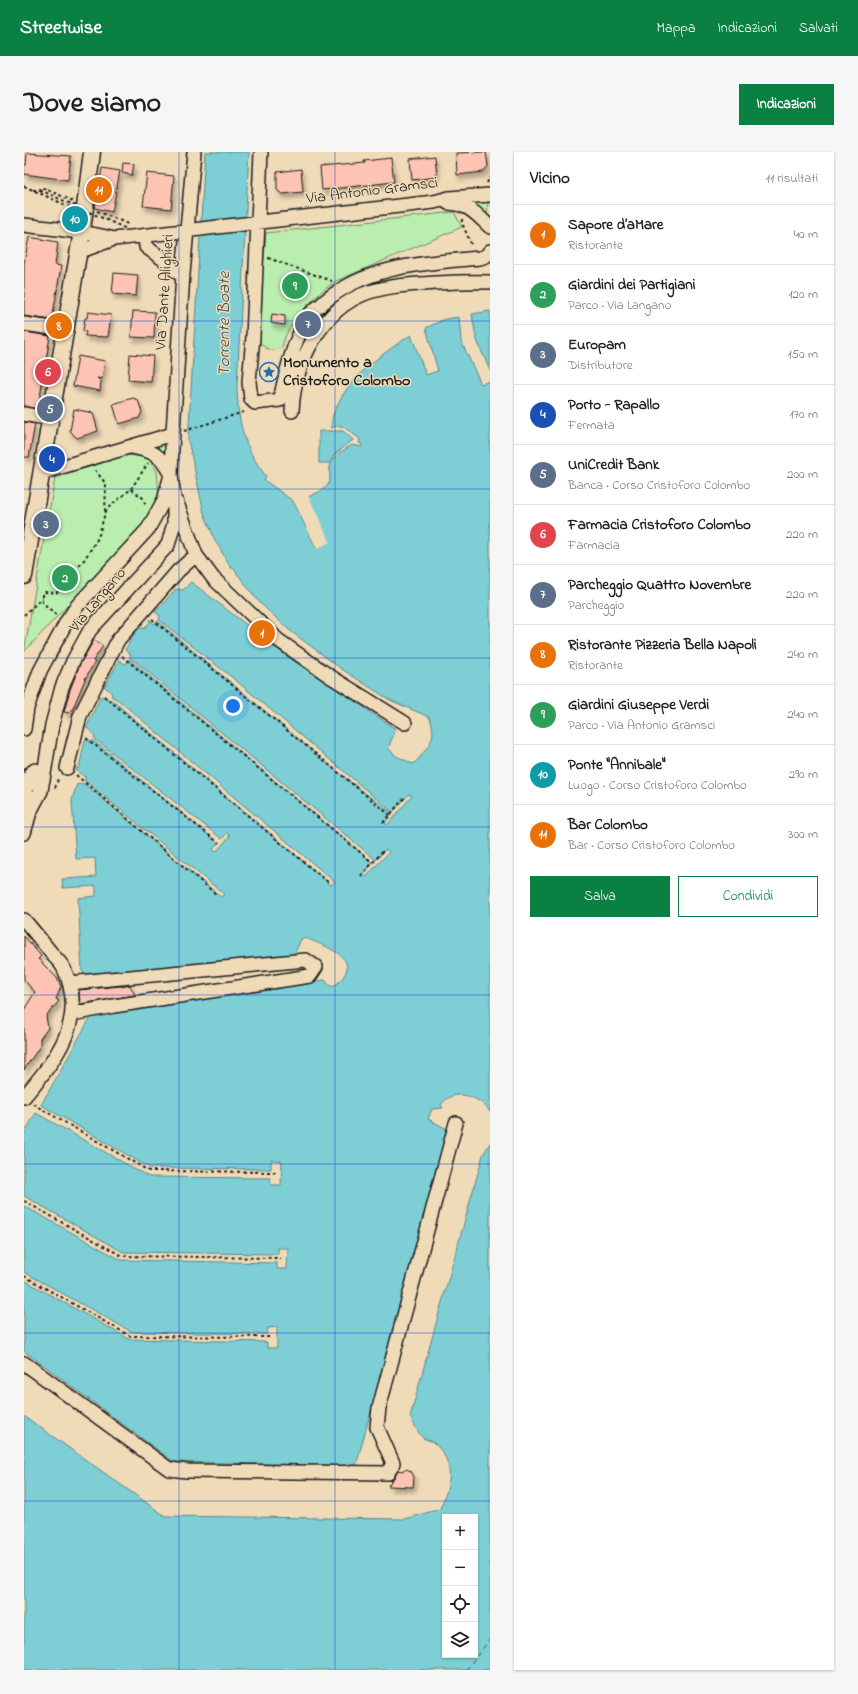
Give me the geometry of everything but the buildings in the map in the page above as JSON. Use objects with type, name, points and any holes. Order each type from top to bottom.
[{"type":"main road","points":[[24,576],[26,551],[41,473],[78,256],[82,231],[83,209],[92,152]]},
{"type":"street","name":"Via Dante Alighieri","points":[[173,434],[183,274],[192,230],[194,152]]},
{"type":"street","points":[[261,152],[254,222],[258,254],[254,338],[249,382],[252,399],[255,403],[280,400],[290,358],[309,316],[335,292],[368,277],[401,266],[480,258],[486,256],[490,251]]},
{"type":"street","name":"Via Antonio Gramsci","points":[[114,239],[434,202],[449,198],[490,196]]},
{"type":"street","points":[[434,202],[459,203],[466,206],[490,227]]},
{"type":"street","points":[[24,225],[59,230],[82,231],[114,239]]},
{"type":"street","points":[[145,236],[146,247],[163,259],[178,273],[183,274]]},
{"type":"street","points":[[78,256],[84,250],[114,239]]},
{"type":"street","points":[[292,411],[292,400],[311,345],[321,328],[332,315],[353,300],[367,293],[398,285],[464,281],[490,282]]},
{"type":"street","points":[[24,324],[65,330]]},
{"type":"street","points":[[24,414],[50,419]]},
{"type":"street","points":[[41,473],[173,434]]},
{"type":"street","name":"Via Langano","points":[[24,832],[30,812],[41,791],[33,777],[62,687],[73,661],[90,630],[168,545],[174,523],[174,495],[171,475],[173,434]]},
{"type":"street","points":[[131,447],[154,452],[164,462],[171,475]]},
{"type":"street","name":"Via Langano","points":[[24,729],[27,708],[40,671],[67,621],[77,606],[148,529],[164,500],[171,475]]},
{"type":"street","points":[[174,495],[196,555],[213,578],[278,640],[328,675],[405,723]]},
{"type":"street","points":[[67,768],[80,716],[118,640],[178,571],[196,555]]},
{"type":"street","points":[[30,812],[33,777]]},
{"type":"street","points":[[24,920],[64,968],[74,998],[72,1014],[66,1036],[27,1100]]},
{"type":"street","points":[[69,983],[306,960],[316,967],[310,976],[114,1006],[72,1014]]},
{"type":"street","points":[[24,1363],[169,1469],[187,1471],[388,1473],[392,1463],[376,1427],[379,1408],[456,1123]]},
{"type":"path","points":[[24,186],[83,209],[128,224],[127,229]]},
{"type":"path","points":[[40,190],[41,186],[83,209]]},
{"type":"path","points":[[33,190],[40,190],[145,236]]},
{"type":"path","points":[[258,254],[347,287]]},
{"type":"path","points":[[187,430],[249,410]]},
{"type":"path","points":[[24,615],[42,598],[42,594],[45,592],[56,593],[64,587],[72,573],[82,563],[98,538],[105,513],[106,484],[86,460]]},
{"type":"path","points":[[105,513],[110,506],[131,489],[143,498],[147,509],[156,514]]},
{"type":"path","points":[[42,598],[45,605],[57,616],[67,621]]},
{"type":"path","points":[[150,617],[390,815]]},
{"type":"path","points":[[122,655],[372,862]]},
{"type":"path","points":[[102,694],[329,883]]},
{"type":"path","points":[[84,736],[219,844]]},
{"type":"path","points":[[67,768],[217,895]]},
{"type":"path","points":[[383,823],[405,797]]},
{"type":"path","points":[[360,876],[383,851]]},
{"type":"path","points":[[27,1100],[150,1171],[276,1172]]},
{"type":"path","points":[[24,1201],[122,1256],[281,1258]]},
{"type":"path","points":[[24,1276],[130,1336],[271,1337]]},
{"type":"green space","points":[[474,201],[488,202],[487,213],[482,214],[472,204]]},
{"type":"green space","points":[[454,212],[462,227],[336,281],[303,310],[289,329],[284,339],[282,348],[270,350],[261,344],[257,337],[266,233]]},
{"type":"green space","points":[[168,440],[169,460],[152,445]]},
{"type":"green space","points":[[127,455],[147,457],[157,471],[160,507],[24,652],[55,478]]},
{"type":"water","name":"Torrente Boate","points":[[205,152],[249,152],[237,386],[241,423],[243,434],[252,455],[266,476],[264,480],[293,501],[316,548],[329,542],[308,497],[320,492],[329,483],[331,463],[342,451],[352,445],[362,447],[362,444],[359,443],[360,439],[344,427],[341,427],[340,425],[331,428],[333,414],[341,398],[367,367],[411,335],[426,375],[438,371],[426,328],[445,319],[459,317],[461,341],[481,384],[490,381],[490,1112],[474,1098],[459,1095],[446,1099],[441,1105],[443,1108],[432,1109],[428,1119],[447,1129],[356,1466],[174,1462],[24,1351],[24,1280],[129,1339],[267,1342],[267,1348],[277,1348],[277,1327],[268,1328],[267,1334],[132,1332],[24,1272],[24,1206],[121,1260],[277,1263],[277,1269],[287,1269],[288,1248],[278,1248],[278,1254],[123,1252],[24,1196],[24,1134],[36,1113],[149,1177],[270,1178],[271,1185],[281,1185],[282,1161],[271,1160],[271,1169],[150,1168],[41,1105],[93,1013],[325,980],[333,987],[343,978],[347,969],[346,962],[333,950],[305,938],[301,939],[294,955],[149,972],[86,975],[82,971],[78,898],[96,896],[96,886],[63,888],[62,879],[96,877],[95,858],[76,859],[72,800],[77,784],[79,785],[81,783],[86,785],[221,897],[224,894],[85,781],[85,777],[77,771],[76,768],[79,768],[85,740],[94,741],[218,843],[213,849],[216,852],[230,836],[227,833],[222,839],[95,739],[94,734],[87,728],[87,726],[101,696],[113,701],[331,885],[335,882],[117,699],[112,697],[111,692],[104,686],[106,685],[119,660],[125,664],[129,660],[135,664],[373,863],[363,875],[366,877],[389,852],[386,849],[376,860],[136,662],[129,658],[131,655],[125,650],[134,634],[141,627],[144,629],[150,622],[149,619],[154,624],[157,621],[161,624],[335,770],[390,812],[392,814],[385,823],[387,825],[412,796],[409,794],[393,812],[391,811],[239,683],[159,620],[160,616],[153,610],[157,610],[176,589],[183,590],[191,582],[288,657],[396,729],[388,748],[396,756],[413,764],[427,748],[433,736],[429,717],[390,700],[343,670],[289,630],[259,602],[233,568],[231,568],[215,540],[204,513],[188,440]]},
{"type":"water","points":[[490,311],[490,371],[476,338],[472,314]]},
{"type":"water","points":[[319,431],[343,431],[353,440],[335,454],[330,463],[319,463]]},
{"type":"water","points":[[490,1143],[490,1670],[24,1670],[24,1416],[165,1516],[404,1519],[440,1509],[449,1483],[449,1467],[446,1459],[433,1442],[423,1438],[410,1417],[483,1155]]},
{"type":"pier","points":[[308,495],[330,542],[317,549],[294,501],[317,545],[327,541],[306,498]]},
{"type":"ferry route","points":[[466,1670],[490,1639]]},
{"type":"place","name":"Bar Colombo","points":[[99,190]]},
{"type":"place","name":"Ponte \"Annibale\"","points":[[75,219]]},
{"type":"place","name":"Giardini Giuseppe Verdi","points":[[295,286]]},
{"type":"place","name":"Parcheggio Quattro Novembre","points":[[308,324]]},
{"type":"place","name":"Ristorante Pizzeria Bella Napoli","points":[[59,326]]},
{"type":"place","name":"Farmacia Cristoforo Colombo","points":[[48,372]]},
{"type":"place","name":"Monumento a Cristoforo Colombo","points":[[269,372]]},
{"type":"place","name":"UniCredit Bank","points":[[50,409]]},
{"type":"place","name":"Porto - Rapallo","points":[[52,459]]},
{"type":"place","name":"Europam","points":[[46,524]]},
{"type":"place","name":"Giardini dei Partigiani","points":[[65,578]]},
{"type":"place","name":"Sapore d’aMare","points":[[262,633]]}]
